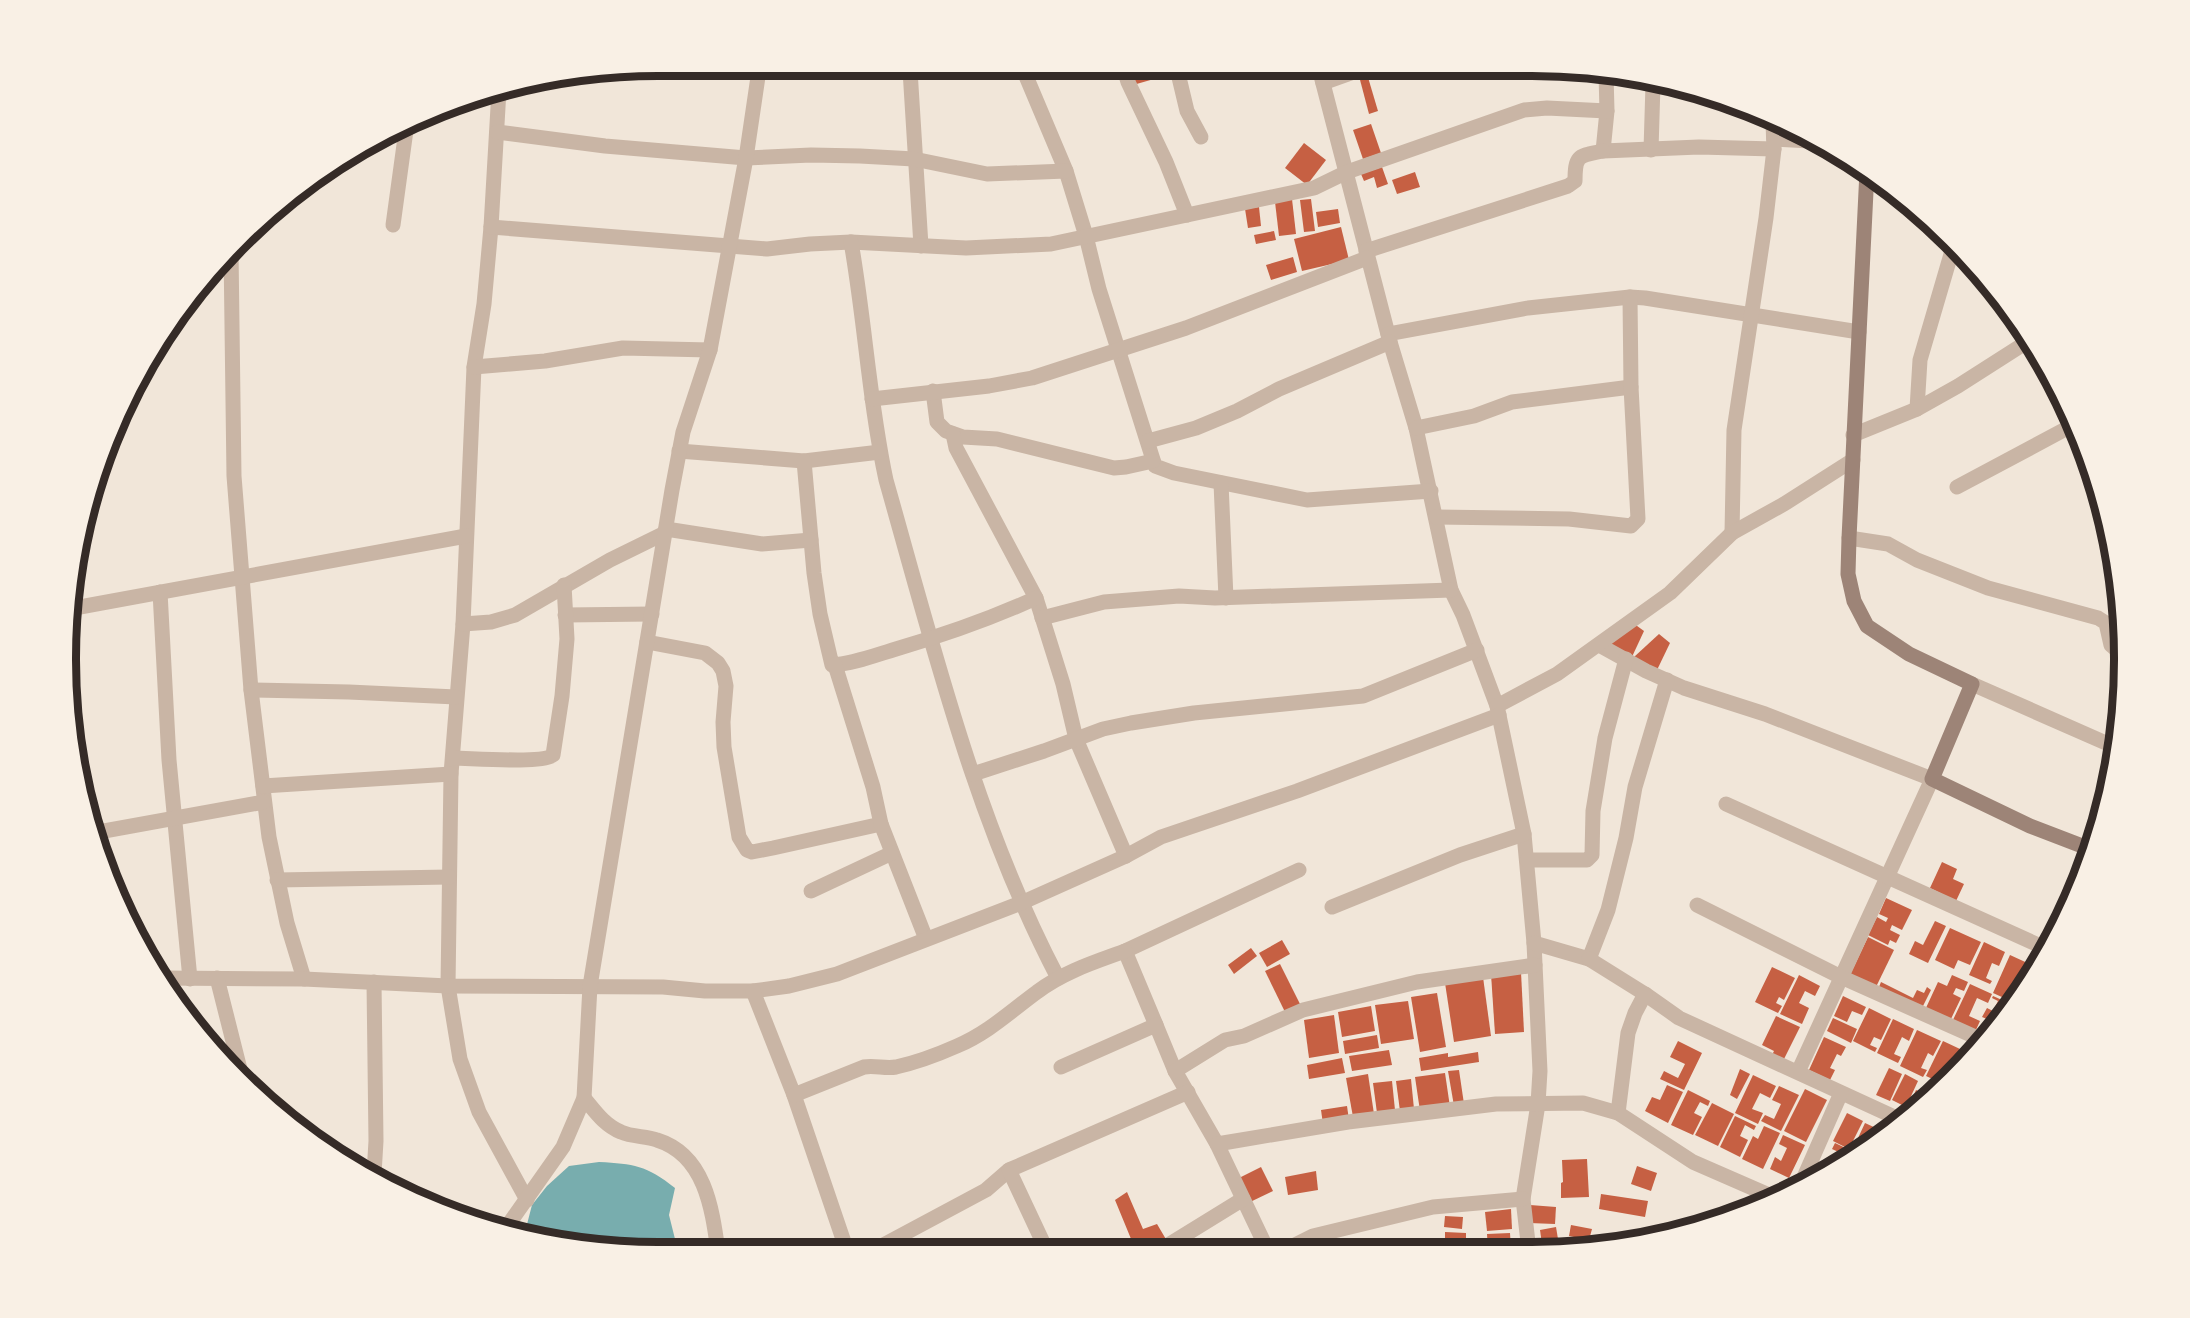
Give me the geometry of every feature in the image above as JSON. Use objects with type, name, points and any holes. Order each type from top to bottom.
[{"type":"street","points":[[510,1222],[563,1147],[584,1098],[590,986],[665,531],[683,432],[710,350],[746,158],[758,76]]},
{"type":"street","points":[[910,76],[921,246]]},
{"type":"street","points":[[1026,76],[1066,171],[1099,289],[1153,461],[1160,469],[1306,500],[1431,491]]},
{"type":"street","points":[[1126,76],[1166,162],[1187,215]]},
{"type":"street","points":[[1179,76],[1187,111],[1201,137]]},
{"type":"street","points":[[1321,76],[1389,338],[1416,428],[1451,590],[1477,650],[1498,711],[1524,834],[1534,943],[1540,1071],[1538,1104],[1522,1198],[1528,1242]]},
{"type":"street","points":[[1603,151],[1607,111],[1606,81]]},
{"type":"street","points":[[1651,150],[1653,90]]},
{"type":"street","points":[[499,99],[491,227],[484,303],[474,367],[463,624],[451,774],[448,986],[460,1059],[479,1112],[527,1200]]},
{"type":"street","points":[[491,227],[767,249],[799,244],[851,242],[966,248],[1050,244],[1314,188],[1347,172],[1524,110],[1547,108],[1607,111]]},
{"type":"street","points":[[1732,533],[1734,430],[1766,218],[1774,144],[1773,130]]},
{"type":"street","points":[[497,132],[605,146],[746,158],[811,155],[914,159],[987,174],[1066,171]]},
{"type":"street","points":[[393,225],[405,135]]},
{"type":"street","points":[[872,399],[989,386],[1032,378],[1186,328],[1367,254],[1568,186],[1575,181],[1575,164],[1582,156],[1603,151],[1798,142]]},
{"type":"street","points":[[1866,183],[1849,538],[1850,583],[1854,602],[1867,626],[1909,654],[2107,744]]},
{"type":"street","points":[[851,242],[872,399],[886,480],[931,639],[994,838],[1021,903],[1058,978]]},
{"type":"street","points":[[1917,409],[1920,360],[1951,255]]},
{"type":"street","points":[[231,264],[234,476],[251,690],[264,802],[277,880],[304,979]]},
{"type":"street","points":[[1436,517],[1569,519],[1630,525],[1635,523],[1638,519],[1631,387],[1630,297]]},
{"type":"street","points":[[1148,441],[1196,428],[1237,411],[1389,338],[1528,308],[1630,297],[1645,298],[1859,332]]},
{"type":"street","points":[[1853,435],[1917,409],[2021,346]]},
{"type":"street","points":[[474,367],[545,361],[623,348],[710,350]]},
{"type":"street","points":[[1416,428],[1474,416],[1512,402],[1631,387]]},
{"type":"street","points":[[933,391],[937,422],[940,427],[953,434],[997,439],[1114,468],[1153,461]]},
{"type":"street","points":[[1957,487],[2066,429]]},
{"type":"street","points":[[953,434],[957,448],[1036,598],[1063,684],[1076,739],[1126,856]]},
{"type":"street","points":[[679,451],[804,461],[880,452]]},
{"type":"street","points":[[172,978],[304,979],[448,986],[546,988],[590,986],[753,991],[789,986],[837,974],[1021,903],[1126,856],[1161,837],[1297,791],[1498,711],[1599,645],[1670,592],[1732,533],[1784,504],[1853,460]]},
{"type":"street","points":[[804,461],[820,614],[831,662],[835,665],[873,787],[881,824],[926,939]]},
{"type":"street","points":[[1221,483],[1226,598]]},
{"type":"street","points":[[463,624],[491,622],[515,615],[564,585],[665,531],[762,544],[811,540]]},
{"type":"street","points":[[79,607],[466,536]]},
{"type":"street","points":[[1849,538],[1888,544],[1917,560],[1988,588],[2098,618],[2106,623],[2113,647]]},
{"type":"street","points":[[453,758],[526,760],[551,758],[562,696],[567,639],[564,585]]},
{"type":"street","points":[[1042,618],[1104,602],[1179,596],[1226,598],[1451,590]]},
{"type":"street","points":[[160,592],[169,760],[190,979]]},
{"type":"street","points":[[835,665],[931,639],[977,623],[1036,598]]},
{"type":"street","points":[[565,615],[652,614]]},
{"type":"street","points":[[648,642],[705,653],[718,663],[723,671],[726,686],[723,722],[724,747],[739,837],[747,850],[752,852],[773,848],[881,824]]},
{"type":"street","points":[[1599,645],[1667,680],[1715,699],[1765,714],[1932,779],[2030,826],[2083,846]]},
{"type":"street","points":[[973,774],[1103,729],[1194,713],[1363,696],[1477,650]]},
{"type":"street","points":[[1527,860],[1587,860],[1592,855],[1593,811],[1605,738],[1626,659]]},
{"type":"street","points":[[1589,960],[1608,910],[1626,838],[1635,788],[1667,680]]},
{"type":"street","points":[[1798,1072],[1932,779],[1972,684]]},
{"type":"street","points":[[251,690],[456,697]]},
{"type":"street","points":[[263,786],[451,774]]},
{"type":"street","points":[[103,831],[264,802]]},
{"type":"street","points":[[1726,804],[2038,945]]},
{"type":"street","points":[[1332,907],[1460,855],[1524,834]]},
{"type":"street","points":[[811,891],[892,854]]},
{"type":"street","points":[[794,1095],[864,1067],[875,1065],[894,1067],[957,1046],[990,1029],[1058,978],[1125,951],[1299,870]]},
{"type":"street","points":[[277,880],[449,877]]},
{"type":"street","points":[[1697,905],[1841,977],[1974,1036]]},
{"type":"street","points":[[1534,943],[1589,960],[1646,994],[1679,1018],[1892,1116]]},
{"type":"street","points":[[1125,951],[1175,1071],[1217,1144],[1264,1242]]},
{"type":"street","points":[[1175,1071],[1225,1040],[1244,1036],[1303,1010],[1417,982],[1535,965]]},
{"type":"street","points":[[217,978],[238,1061]]},
{"type":"street","points":[[374,982],[374,1167]]},
{"type":"street","points":[[753,991],[794,1095],[844,1242]]},
{"type":"street","points":[[1618,1113],[1628,1033],[1635,1013],[1646,994]]},
{"type":"street","points":[[1061,1067],[1156,1025]]},
{"type":"street","points":[[889,1242],[986,1190],[1009,1170],[1188,1092]]},
{"type":"street","points":[[1807,1171],[1841,1093]]},
{"type":"street","points":[[584,1098],[601,1120],[622,1132],[658,1140],[683,1153],[704,1181],[713,1215],[717,1242]]},
{"type":"street","points":[[1217,1144],[1314,1127],[1496,1104],[1584,1104],[1618,1113],[1693,1161],[1764,1193]]},
{"type":"street","points":[[1009,1170],[1043,1242]]},
{"type":"street","points":[[1301,1242],[1313,1236],[1433,1207],[1522,1198]]},
{"type":"street","points":[[1173,1242],[1243,1199]]},
{"type":"water","points":[[599,1162],[639,1167],[675,1188],[669,1215],[676,1242],[583,1237],[527,1226],[532,1205],[547,1186],[569,1166]]},
{"type":"building","points":[[1131,76],[1153,76],[1154,79],[1133,85]]},
{"type":"building","points":[[1359,76],[1368,76],[1378,111],[1369,114]]},
{"type":"building","points":[[1371,124],[1381,153],[1363,159],[1353,130]]},
{"type":"building","points":[[1304,143],[1326,160],[1307,185],[1285,168]]},
{"type":"building","points":[[1382,167],[1388,184],[1377,188],[1374,177],[1364,181],[1361,174]]},
{"type":"building","points":[[1415,172],[1420,187],[1397,194],[1392,180]]},
{"type":"building","points":[[1292,199],[1296,234],[1279,236],[1275,202]]},
{"type":"building","points":[[1311,199],[1315,231],[1304,232],[1300,200]]},
{"type":"building","points":[[1259,207],[1261,226],[1248,228],[1245,209]]},
{"type":"building","points":[[1338,209],[1340,223],[1318,227],[1316,212]]},
{"type":"building","points":[[1341,227],[1349,260],[1302,271],[1294,239]]},
{"type":"building","points":[[1274,231],[1276,240],[1256,244],[1254,235]]},
{"type":"building","points":[[1293,257],[1297,272],[1271,280],[1266,265]]},
{"type":"building","points":[[1633,623],[1644,631],[1631,659],[1608,646]]},
{"type":"building","points":[[1659,634],[1670,643],[1657,670],[1634,657]]},
{"type":"building","points":[[1942,862],[1957,869],[1953,879],[1964,884],[1956,901],[1930,888]]},
{"type":"building","points":[[1886,898],[1912,910],[1902,930],[1892,925],[1890,930],[1900,935],[1896,943],[1890,940],[1888,945],[1868,935],[1877,917],[1886,922],[1888,918],[1879,914]]},
{"type":"building","points":[[1935,921],[1946,926],[1928,963],[1909,954],[1915,941],[1923,945]]},
{"type":"building","points":[[1950,928],[1981,942],[1970,965],[1958,960],[1954,969],[1935,960]]},
{"type":"building","points":[[1868,937],[1894,950],[1875,989],[1849,977]]},
{"type":"building","points":[[1282,940],[1290,954],[1267,967],[1259,953]]},
{"type":"building","points":[[1984,942],[2005,952],[1999,966],[1992,963],[1986,978],[1992,981],[1990,984],[1969,975]]},
{"type":"building","points":[[1251,948],[1257,956],[1234,974],[1228,965]]},
{"type":"building","points":[[2010,955],[2027,963],[2004,998],[1993,993]]},
{"type":"building","points":[[1280,964],[1300,1004],[1285,1012],[1265,971]]},
{"type":"building","points":[[1772,967],[1795,978],[1784,1000],[1779,997],[1776,1003],[1782,1006],[1778,1013],[1755,1002]]},
{"type":"building","points":[[1521,972],[1524,1032],[1495,1034],[1491,974]]},
{"type":"building","points":[[1799,975],[1820,986],[1815,996],[1805,991],[1799,1003],[1809,1008],[1802,1024],[1780,1014]]},
{"type":"building","points":[[1952,975],[1968,982],[1964,991],[1956,988],[1953,994],[1961,998],[1950,1021],[1925,1010],[1938,982],[1947,986]]},
{"type":"building","points":[[1483,977],[1491,1036],[1454,1042],[1445,983]]},
{"type":"building","points":[[1881,982],[1913,998],[1917,990],[1924,993],[1927,987],[1931,990],[1922,1008],[1879,987]]},
{"type":"building","points":[[1970,984],[1992,994],[1988,1003],[1977,998],[1969,1016],[1980,1021],[1975,1032],[1952,1022]]},
{"type":"building","points":[[1437,993],[1446,1047],[1420,1052],[1411,997]]},
{"type":"building","points":[[1843,996],[1866,1007],[1862,1015],[1852,1011],[1847,1022],[1834,1016]]},
{"type":"building","points":[[1993,996],[2003,1000],[1985,1024],[1987,1019],[1982,1017],[1987,1008],[1993,1011],[1998,1001],[1992,998]]},
{"type":"building","points":[[1408,1001],[1414,1039],[1381,1044],[1375,1005]]},
{"type":"building","points":[[1371,1006],[1375,1031],[1342,1037],[1338,1012]]},
{"type":"building","points":[[1869,1008],[1891,1019],[1881,1040],[1874,1037],[1870,1045],[1877,1048],[1875,1052],[1853,1041]]},
{"type":"building","points":[[1334,1015],[1339,1053],[1309,1058],[1304,1020]]},
{"type":"building","points":[[1776,1016],[1800,1027],[1783,1061],[1772,1055],[1774,1051],[1762,1045]]},
{"type":"building","points":[[1833,1018],[1857,1029],[1851,1043],[1827,1031]]},
{"type":"building","points":[[1893,1019],[1914,1029],[1909,1041],[1902,1037],[1894,1054],[1901,1057],[1898,1063],[1877,1053]]},
{"type":"building","points":[[1917,1030],[1941,1041],[1933,1056],[1928,1053],[1921,1068],[1927,1070],[1923,1077],[1900,1066]]},
{"type":"building","points":[[1377,1035],[1379,1048],[1345,1054],[1343,1041]]},
{"type":"building","points":[[1824,1037],[1846,1047],[1841,1056],[1837,1054],[1830,1068],[1835,1070],[1830,1080],[1809,1070]]},
{"type":"building","points":[[1678,1041],[1702,1053],[1684,1090],[1660,1079],[1664,1071],[1678,1078],[1685,1064],[1670,1057]]},
{"type":"building","points":[[1943,1041],[1960,1049],[1956,1057],[1934,1080],[1926,1076]]},
{"type":"building","points":[[1389,1050],[1392,1065],[1352,1071],[1349,1056]]},
{"type":"building","points":[[1478,1052],[1479,1062],[1421,1071],[1419,1058],[1448,1053],[1448,1057]]},
{"type":"building","points":[[1342,1058],[1345,1073],[1309,1079],[1307,1065]]},
{"type":"building","points":[[1889,1068],[1902,1074],[1890,1101],[1876,1095]]},
{"type":"building","points":[[1740,1069],[1750,1074],[1737,1099],[1730,1095]]},
{"type":"building","points":[[1459,1070],[1464,1104],[1454,1106],[1448,1071]]},
{"type":"building","points":[[1445,1073],[1450,1107],[1420,1111],[1415,1077]]},
{"type":"building","points":[[1368,1074],[1374,1114],[1353,1117],[1346,1078]]},
{"type":"building","points":[[1905,1074],[1918,1081],[1908,1103],[1904,1106],[1892,1100]]},
{"type":"building","points":[[1753,1075],[1776,1086],[1770,1098],[1760,1093],[1752,1109],[1763,1113],[1758,1124],[1735,1113]]},
{"type":"building","points":[[1411,1079],[1414,1109],[1400,1111],[1396,1081]]},
{"type":"building","points":[[1392,1081],[1395,1110],[1377,1113],[1373,1083]]},
{"type":"building","points":[[1667,1085],[1683,1092],[1668,1123],[1645,1111],[1652,1097],[1660,1100]]},
{"type":"building","points":[[1779,1086],[1799,1095],[1781,1131],[1761,1121],[1765,1115],[1774,1119],[1781,1104],[1772,1100]]},
{"type":"building","points":[[1805,1089],[1827,1100],[1806,1142],[1784,1131]]},
{"type":"building","points":[[1688,1090],[1710,1101],[1708,1106],[1700,1102],[1694,1113],[1702,1117],[1693,1135],[1671,1125]]},
{"type":"building","points":[[1916,1090],[1920,1092],[1912,1100]]},
{"type":"building","points":[[1712,1103],[1734,1114],[1718,1146],[1695,1135]]},
{"type":"building","points":[[1347,1106],[1349,1120],[1323,1124],[1321,1110]]},
{"type":"building","points":[[1847,1113],[1863,1121],[1851,1146],[1847,1148],[1833,1141]]},
{"type":"building","points":[[1735,1116],[1756,1126],[1754,1130],[1745,1125],[1740,1136],[1748,1140],[1740,1157],[1720,1147]]},
{"type":"building","points":[[1865,1123],[1876,1128],[1856,1142]]},
{"type":"building","points":[[1764,1126],[1780,1133],[1763,1169],[1742,1159],[1753,1136],[1758,1139]]},
{"type":"building","points":[[1783,1135],[1805,1145],[1789,1178],[1770,1169],[1775,1157],[1781,1161],[1787,1148],[1779,1144]]},
{"type":"building","points":[[1835,1143],[1846,1148],[1839,1152],[1832,1149]]},
{"type":"building","points":[[1587,1159],[1589,1197],[1561,1198],[1562,1160]]},
{"type":"building","points":[[1637,1166],[1657,1173],[1651,1191],[1631,1184]]},
{"type":"building","points":[[1261,1167],[1273,1191],[1248,1203],[1237,1179]]},
{"type":"building","points":[[1316,1171],[1318,1190],[1288,1195],[1285,1177]]},
{"type":"building","points":[[1127,1192],[1143,1229],[1157,1224],[1167,1241],[1132,1242],[1115,1200]]},
{"type":"building","points":[[1601,1194],[1648,1201],[1645,1217],[1599,1209]]},
{"type":"building","points":[[1530,1205],[1556,1207],[1555,1224],[1529,1223]]},
{"type":"building","points":[[1511,1209],[1512,1229],[1487,1231],[1485,1212]]},
{"type":"building","points":[[1445,1216],[1463,1217],[1462,1229],[1444,1227]]},
{"type":"building","points":[[1571,1225],[1592,1229],[1589,1238],[1569,1236]]},
{"type":"building","points":[[1556,1227],[1558,1241],[1542,1241],[1540,1230]]},
{"type":"building","points":[[1445,1232],[1466,1233],[1466,1242],[1445,1242]]},
{"type":"building","points":[[1510,1233],[1511,1242],[1488,1242],[1487,1234]]}]
